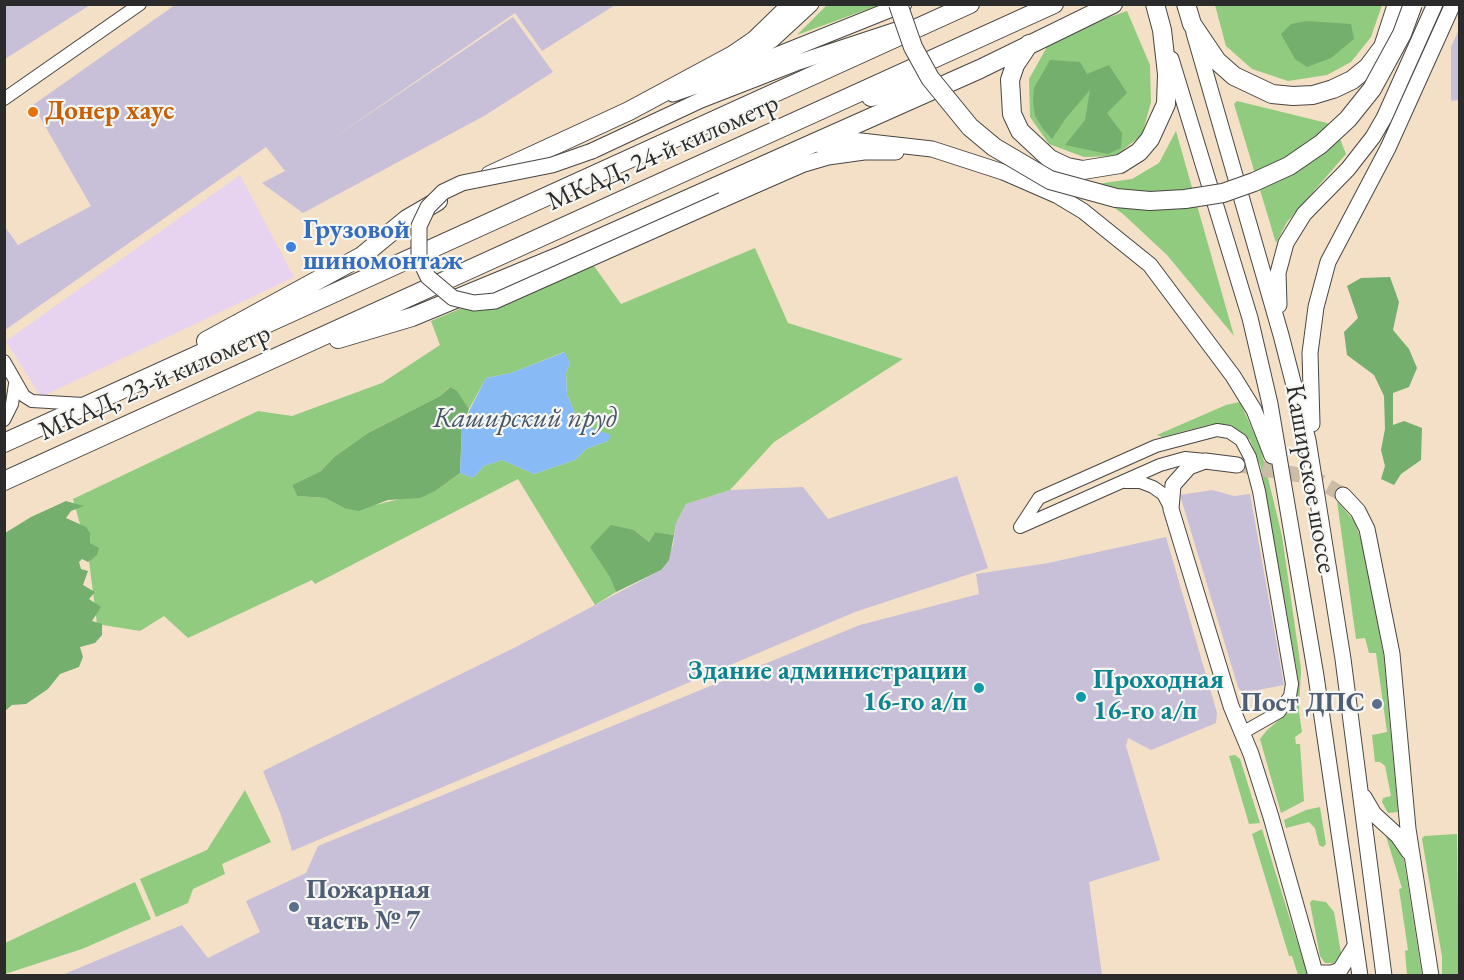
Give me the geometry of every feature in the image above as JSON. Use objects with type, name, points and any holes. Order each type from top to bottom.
[{"type":"highway","points":[[133,385],[246,318],[362,256],[407,219],[432,204],[629,111],[733,55],[764,32],[792,4]]},
{"type":"highway","points":[[898,4],[913,47],[930,78],[970,127],[994,147],[1050,180],[1116,198],[1150,201],[1194,198],[1254,182],[1289,166],[1321,144],[1348,118],[1372,89],[1402,34],[1413,4]]},
{"type":"highway","name":"МКАД, 24-й километр","points":[[297,349],[1053,4]]},
{"type":"highway","points":[[297,349],[364,333],[412,317],[562,255],[980,69],[1030,42],[1113,4]]},
{"type":"highway","points":[[1188,12],[1217,61],[1234,76],[1272,94],[1313,95],[1352,80],[1368,67],[1383,48],[1397,4]]},
{"type":"highway","name":"МКАД, 24-й километр","points":[[280,319],[967,6]]},
{"type":"highway","points":[[1030,42],[1015,65],[1010,80],[1012,114],[1020,131],[1050,159],[1083,170],[1103,169],[1120,164],[1139,152],[1150,140],[1160,121],[1166,104],[1167,74],[1158,18]]},
{"type":"highway","points":[[828,108],[913,87],[1012,51]]},
{"type":"highway","name":"МКАД, 23-й километр","points":[[4,443],[280,319]]},
{"type":"highway","name":"МКАД, 23-й километр","points":[[4,481],[297,349]]},
{"type":"main road","points":[[667,96],[752,54],[792,24],[811,4]]},
{"type":"main road","points":[[629,111],[722,77],[904,4]]},
{"type":"main road","points":[[1281,335],[1278,273],[1286,243],[1304,214],[1361,153],[1391,102],[1434,4]]},
{"type":"main road","points":[[1314,475],[1310,353],[1321,285],[1342,232],[1388,148],[1453,4]]},
{"type":"main road","points":[[957,157],[893,151],[828,158],[795,168],[495,301],[463,301],[444,292],[428,277],[419,258],[417,237],[428,207],[443,192],[462,183],[552,165],[592,151],[701,100],[796,63],[967,6]]},
{"type":"main road","name":"Каширское шоссе","points":[[1188,12],[1281,335],[1298,398],[1314,475],[1342,659],[1384,975]]},
{"type":"main road","name":"Каширское шоссе","points":[[1158,18],[1250,318],[1270,404],[1318,686],[1360,975]]},
{"type":"main road","points":[[802,149],[852,140],[877,141],[932,149],[1003,172],[1058,196],[1108,229],[1150,265],[1233,376],[1254,410],[1283,482]]},
{"type":"main road","points":[[1238,465],[1213,461],[1194,464],[1179,476],[1172,491],[1171,509],[1230,705],[1271,817],[1316,974],[1340,970],[1355,946]]},
{"type":"main road","points":[[1342,495],[1363,520],[1371,543],[1392,654],[1413,864],[1431,975]]},
{"type":"main road","points":[[1357,774],[1369,808],[1404,843],[1413,864]]},
{"type":"street","points":[[4,99],[140,4]]},
{"type":"street","points":[[4,361],[15,384],[24,396],[32,401],[65,405],[92,403]]},
{"type":"street","points":[[4,420],[12,404],[15,384]]},
{"type":"street","points":[[1213,461],[1179,459],[1020,527],[1033,504],[1043,496],[1164,444],[1217,430],[1229,432],[1241,440],[1250,457],[1259,491],[1292,684],[1290,696],[1283,708],[1266,721],[1242,733]]},
{"type":"street","points":[[1122,482],[1134,481],[1153,487],[1163,494],[1171,509]]},
{"type":"shaded area","points":[[5,4],[90,4],[90,5],[5,59]]},
{"type":"shaded area","points":[[175,5],[615,5],[542,51],[515,13],[326,143],[513,17],[553,72],[484,116],[303,213],[262,183],[285,171],[266,147],[5,330],[5,227],[18,245],[91,206],[33,105]]},
{"type":"shaded area","points":[[1459,29],[1459,100],[1451,101],[1451,47]]},
{"type":"shaded area","points":[[240,175],[294,277],[41,397],[6,341]]},
{"type":"shaded area","points":[[957,476],[988,568],[855,612],[292,851],[281,815],[263,771],[516,647],[661,570],[673,545],[676,523],[686,504],[730,490],[803,487],[828,519]]},
{"type":"shaded area","points":[[1212,490],[1234,496],[1250,494],[1284,685],[1242,693],[1238,687],[1180,495]]},
{"type":"shaded area","points":[[1166,537],[1217,713],[1216,723],[1151,750],[1128,738],[1126,746],[1160,860],[1089,882],[1102,975],[62,975],[182,925],[208,958],[260,932],[246,901],[306,873],[318,846],[860,625],[979,594],[976,574],[1048,563]]},
{"type":"green space","points":[[827,4],[879,5],[797,35]]},
{"type":"green space","points":[[1215,5],[1382,5],[1371,37],[1351,62],[1327,75],[1288,81],[1252,69],[1226,46]]},
{"type":"green space","points":[[1127,11],[1150,65],[1151,102],[1142,135],[1115,156],[1084,157],[1049,144],[1030,117],[1029,79],[1048,45],[1081,27]]},
{"type":"green space","points":[[1306,21],[1351,24],[1354,39],[1331,58],[1307,67],[1295,59],[1281,34],[1291,24]]},
{"type":"green space","points":[[1050,60],[1080,62],[1087,74],[1109,65],[1127,93],[1107,113],[1122,133],[1121,148],[1108,154],[1065,145],[1085,120],[1090,90],[1066,118],[1052,139],[1043,129],[1035,116],[1034,88]]},
{"type":"green space","points":[[1237,101],[1327,123],[1339,136],[1346,154],[1287,222],[1276,243],[1234,104]]},
{"type":"green space","points":[[1176,131],[1234,336],[1167,255],[1123,214],[1083,186],[1132,179],[1159,163]]},
{"type":"green space","points":[[755,248],[788,323],[903,359],[774,442],[730,490],[686,504],[676,523],[674,535],[655,532],[649,542],[634,530],[591,547],[611,577],[616,592],[595,605],[518,479],[315,584],[312,580],[188,638],[164,616],[140,631],[97,624],[88,553],[73,499],[258,411],[292,416],[382,383],[440,345],[431,321],[587,256],[621,304]],"holes":[[[564,352],[570,363],[566,373],[567,394],[576,416],[608,441],[586,449],[575,460],[534,474],[502,460],[484,466],[473,478],[460,473],[437,490],[375,505],[344,508],[325,498],[297,496],[292,485],[321,471],[334,457],[368,433],[440,396],[449,387],[457,392],[469,409],[486,378],[511,373]]]},
{"type":"green space","points":[[1390,277],[1399,302],[1393,330],[1409,349],[1417,368],[1409,387],[1393,393],[1393,425],[1404,421],[1422,428],[1421,460],[1401,474],[1394,485],[1381,479],[1385,466],[1381,450],[1385,429],[1384,396],[1374,375],[1347,355],[1344,332],[1358,318],[1347,286],[1361,278]]},
{"type":"green space","points":[[450,387],[457,391],[469,409],[462,426],[460,473],[437,490],[420,498],[388,500],[359,511],[344,508],[325,498],[297,496],[292,485],[321,471],[334,457],[368,433],[440,396]]},
{"type":"green space","points":[[1240,402],[1261,449],[1282,536],[1301,669],[1299,712],[1302,732],[1295,737],[1296,744],[1300,744],[1304,801],[1281,813],[1260,739],[1267,730],[1289,712],[1296,699],[1299,683],[1261,467],[1250,440],[1231,425],[1212,424],[1162,437],[1157,435],[1226,405]]},
{"type":"green space","points":[[66,501],[84,506],[71,511],[66,518],[86,527],[90,533],[90,543],[99,548],[97,555],[88,562],[82,559],[79,562],[81,569],[88,571],[83,585],[95,592],[89,599],[101,607],[92,621],[102,624],[102,635],[95,643],[80,647],[83,657],[79,667],[60,674],[48,689],[26,704],[12,705],[5,711],[5,533],[31,517]]},
{"type":"green space","points":[[1337,501],[1354,521],[1362,542],[1384,658],[1398,812],[1388,813],[1382,802],[1383,798],[1391,796],[1385,766],[1380,762],[1375,762],[1372,735],[1387,732],[1376,653],[1369,653],[1365,638],[1356,639]]},
{"type":"green space","points":[[611,525],[634,530],[649,542],[655,532],[674,535],[669,560],[661,570],[616,592],[610,577],[590,547]]},
{"type":"green space","points":[[1235,755],[1240,759],[1260,823],[1249,824],[1229,756]]},
{"type":"green space","points":[[245,790],[271,842],[222,864],[225,874],[193,889],[188,903],[156,917],[140,879],[207,850]]},
{"type":"green space","points":[[1320,807],[1326,844],[1323,847],[1319,845],[1315,828],[1309,822],[1286,828],[1284,820],[1306,810]]},
{"type":"green space","points":[[1262,829],[1308,975],[1298,975],[1292,956],[1289,956],[1252,834]]},
{"type":"green space","points":[[1385,833],[1392,839],[1404,860],[1422,975],[1407,975],[1405,951],[1408,950],[1399,889],[1402,888]]},
{"type":"green space","points":[[1457,834],[1459,975],[1442,975],[1442,957],[1422,839],[1424,836]]},
{"type":"green space","points":[[135,882],[151,919],[82,949],[5,974],[5,943]]},
{"type":"green space","points":[[1312,900],[1326,902],[1334,912],[1341,953],[1334,963],[1325,963],[1320,956],[1310,903]]},
{"type":"water","name":"Каширский пруд","points":[[565,352],[570,363],[566,373],[567,394],[576,416],[591,428],[611,435],[608,441],[586,449],[575,460],[534,474],[502,460],[484,466],[473,478],[460,473],[462,425],[486,378],[511,373]]},
{"type":"tunnel","points":[[1240,465],[1312,477],[1343,495]]},
{"type":"place","name":"Донер хаус","points":[[33,112]]},
{"type":"place","name":"Грузовой шиномонтаж","points":[[291,247]]},
{"type":"place","name":"Здание администрации 16-го а/п","points":[[979,688]]},
{"type":"place","name":"Проходная 16-го а/п","points":[[1081,697]]},
{"type":"place","name":"Пост ДПС","points":[[1377,704]]},
{"type":"place","name":"Пожарная часть № 7","points":[[294,907]]}]
